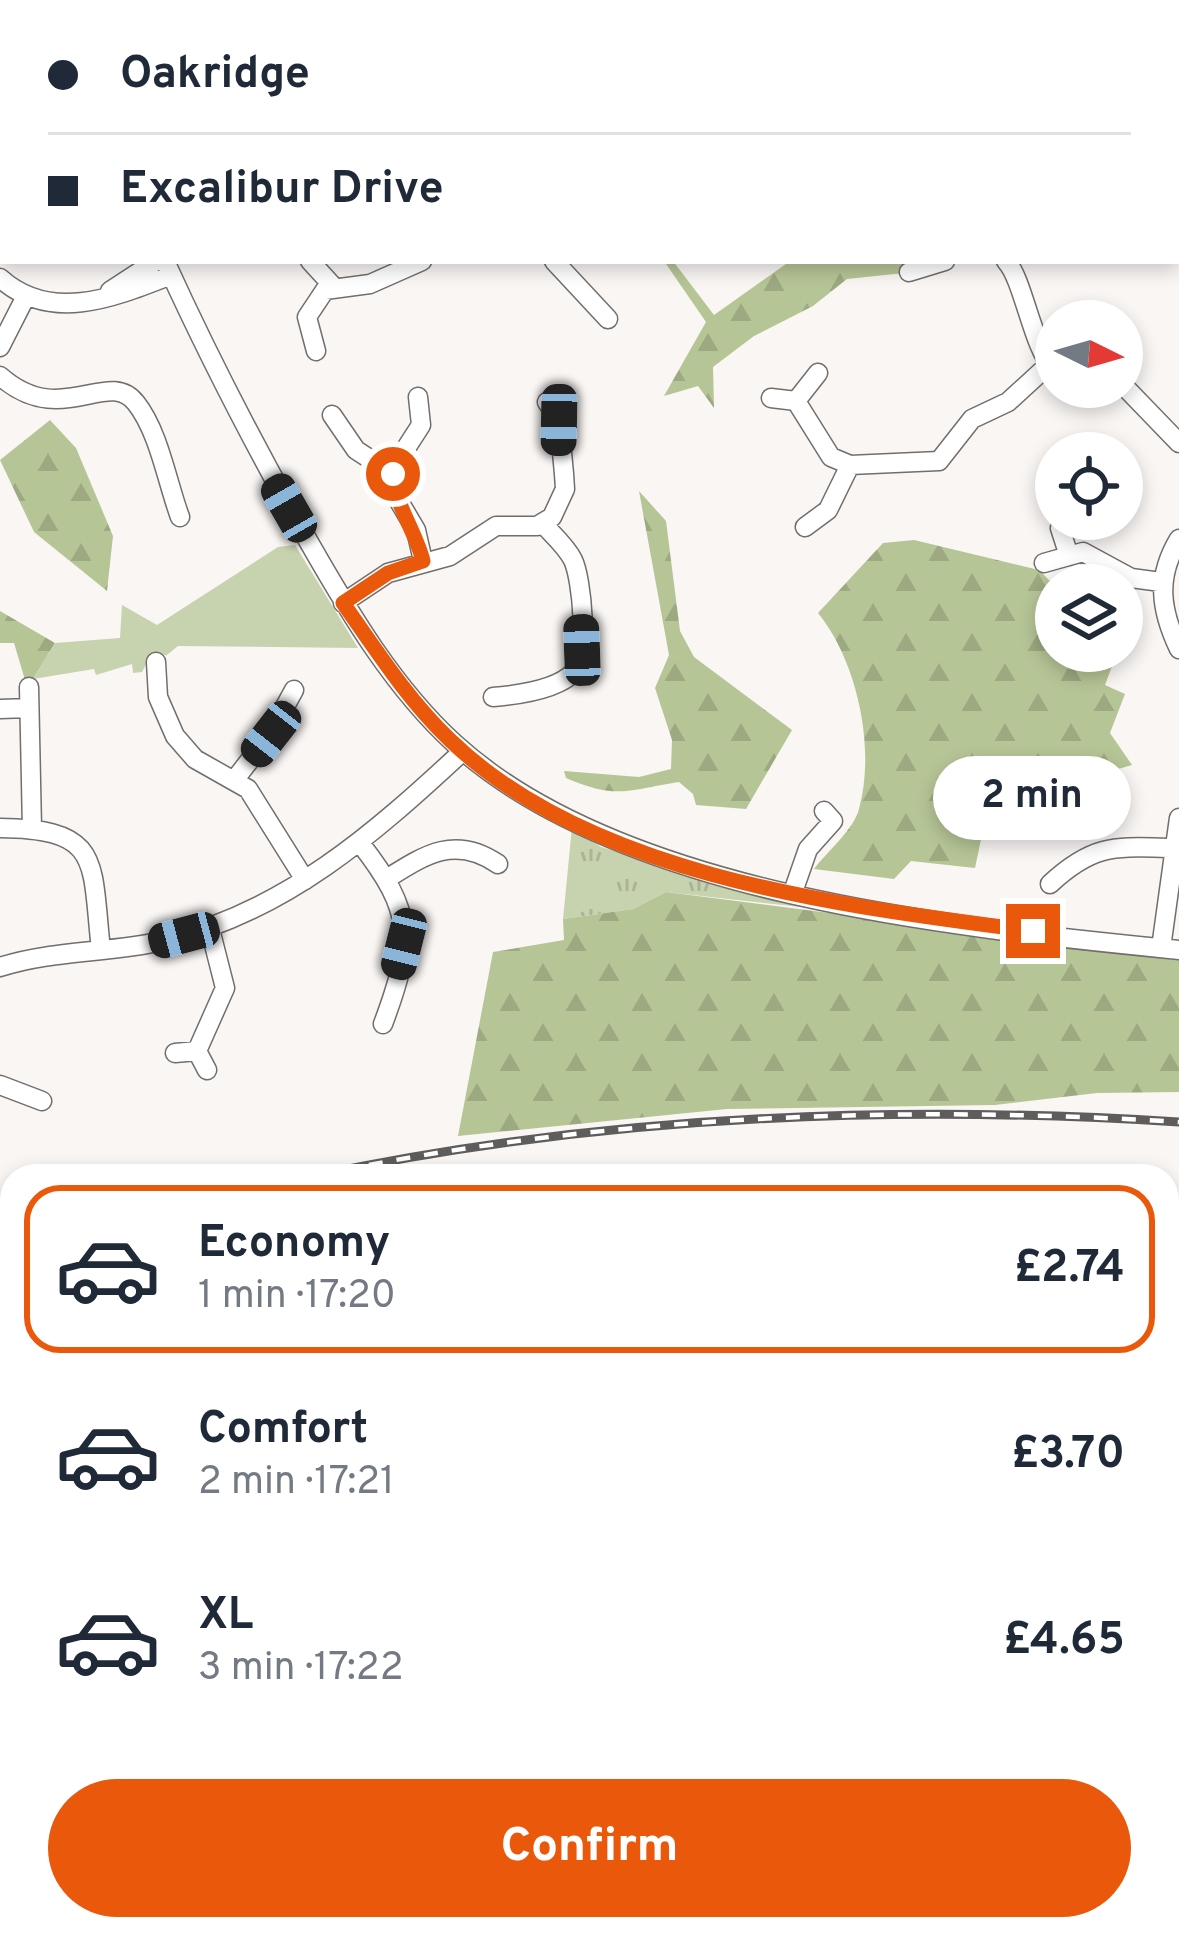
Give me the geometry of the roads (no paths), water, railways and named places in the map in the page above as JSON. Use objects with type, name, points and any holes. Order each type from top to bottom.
[{"type":"street","points":[[313,264],[332,285],[370,284],[415,264]]},
{"type":"street","points":[[557,264],[608,319]]},
{"type":"street","points":[[909,272],[936,264]]},
{"type":"street","points":[[939,264],[941,287]]},
{"type":"street","points":[[1008,264],[1020,287],[1035,340]]},
{"type":"street","points":[[0,278],[26,296],[66,306],[106,294],[164,266],[259,455],[343,603],[421,710],[463,751],[556,815],[596,833],[793,892],[906,914],[1170,949],[1179,818]]},
{"type":"street","points":[[316,351],[307,317],[332,285]]},
{"type":"street","points":[[0,347],[26,296]]},
{"type":"street","points":[[796,401],[818,373]]},
{"type":"street","points":[[0,376],[27,396],[55,404],[105,389],[127,393],[140,408],[180,517]]},
{"type":"street","points":[[796,401],[831,457],[850,465],[939,461],[973,418],[1008,403],[1035,377]]},
{"type":"street","points":[[418,397],[429,431],[393,474],[393,491],[416,530],[423,561]]},
{"type":"street","points":[[771,398],[796,401]]},
{"type":"street","points":[[343,603],[388,573],[450,556],[496,526],[552,518],[565,489],[559,420],[547,402]]},
{"type":"street","points":[[1143,405],[1179,442]]},
{"type":"street","points":[[332,415],[356,450],[393,474]]},
{"type":"street","points":[[559,420],[581,424]]},
{"type":"street","points":[[806,527],[828,510],[850,465]]},
{"type":"street","points":[[542,523],[570,554],[580,576],[582,650],[577,670]]},
{"type":"street","points":[[1179,538],[1161,582],[1163,608],[1179,649]]},
{"type":"street","points":[[1064,540],[1069,556]]},
{"type":"street","points":[[1044,562],[1083,552],[1131,578],[1161,582]]},
{"type":"street","points":[[577,670],[592,687]]},
{"type":"street","points":[[514,716],[503,696],[577,670]]},
{"type":"street","points":[[151,677],[165,715],[185,748],[236,778],[262,808],[305,880]]},
{"type":"street","points":[[29,687],[32,829]]},
{"type":"street","points":[[236,778],[294,704]]},
{"type":"street","points":[[0,710],[29,708]]},
{"type":"street","points":[[0,967],[210,929],[305,880],[360,843],[463,751]]},
{"type":"street","points":[[793,892],[808,849],[833,821],[824,811]]},
{"type":"street","points":[[0,828],[69,836],[90,864],[101,950]]},
{"type":"street","points":[[388,878],[430,851],[450,847],[491,859],[492,832]]},
{"type":"street","points":[[360,843],[404,908],[405,928],[382,1024]]},
{"type":"street","points":[[1050,884],[1067,868],[1107,847],[1176,848]]},
{"type":"street","points":[[1051,851],[1067,868]]},
{"type":"street","points":[[197,1051],[225,988],[210,929]]},
{"type":"street","points":[[175,1053],[197,1051]]},
{"type":"street","points":[[197,1051],[207,1070]]},
{"type":"street","points":[[9,1088],[30,1071]]},
{"type":"street","points":[[9,1088],[42,1100]]},
{"type":"railway","points":[[378,1164],[528,1140],[745,1120],[962,1114],[1179,1122]]}]
